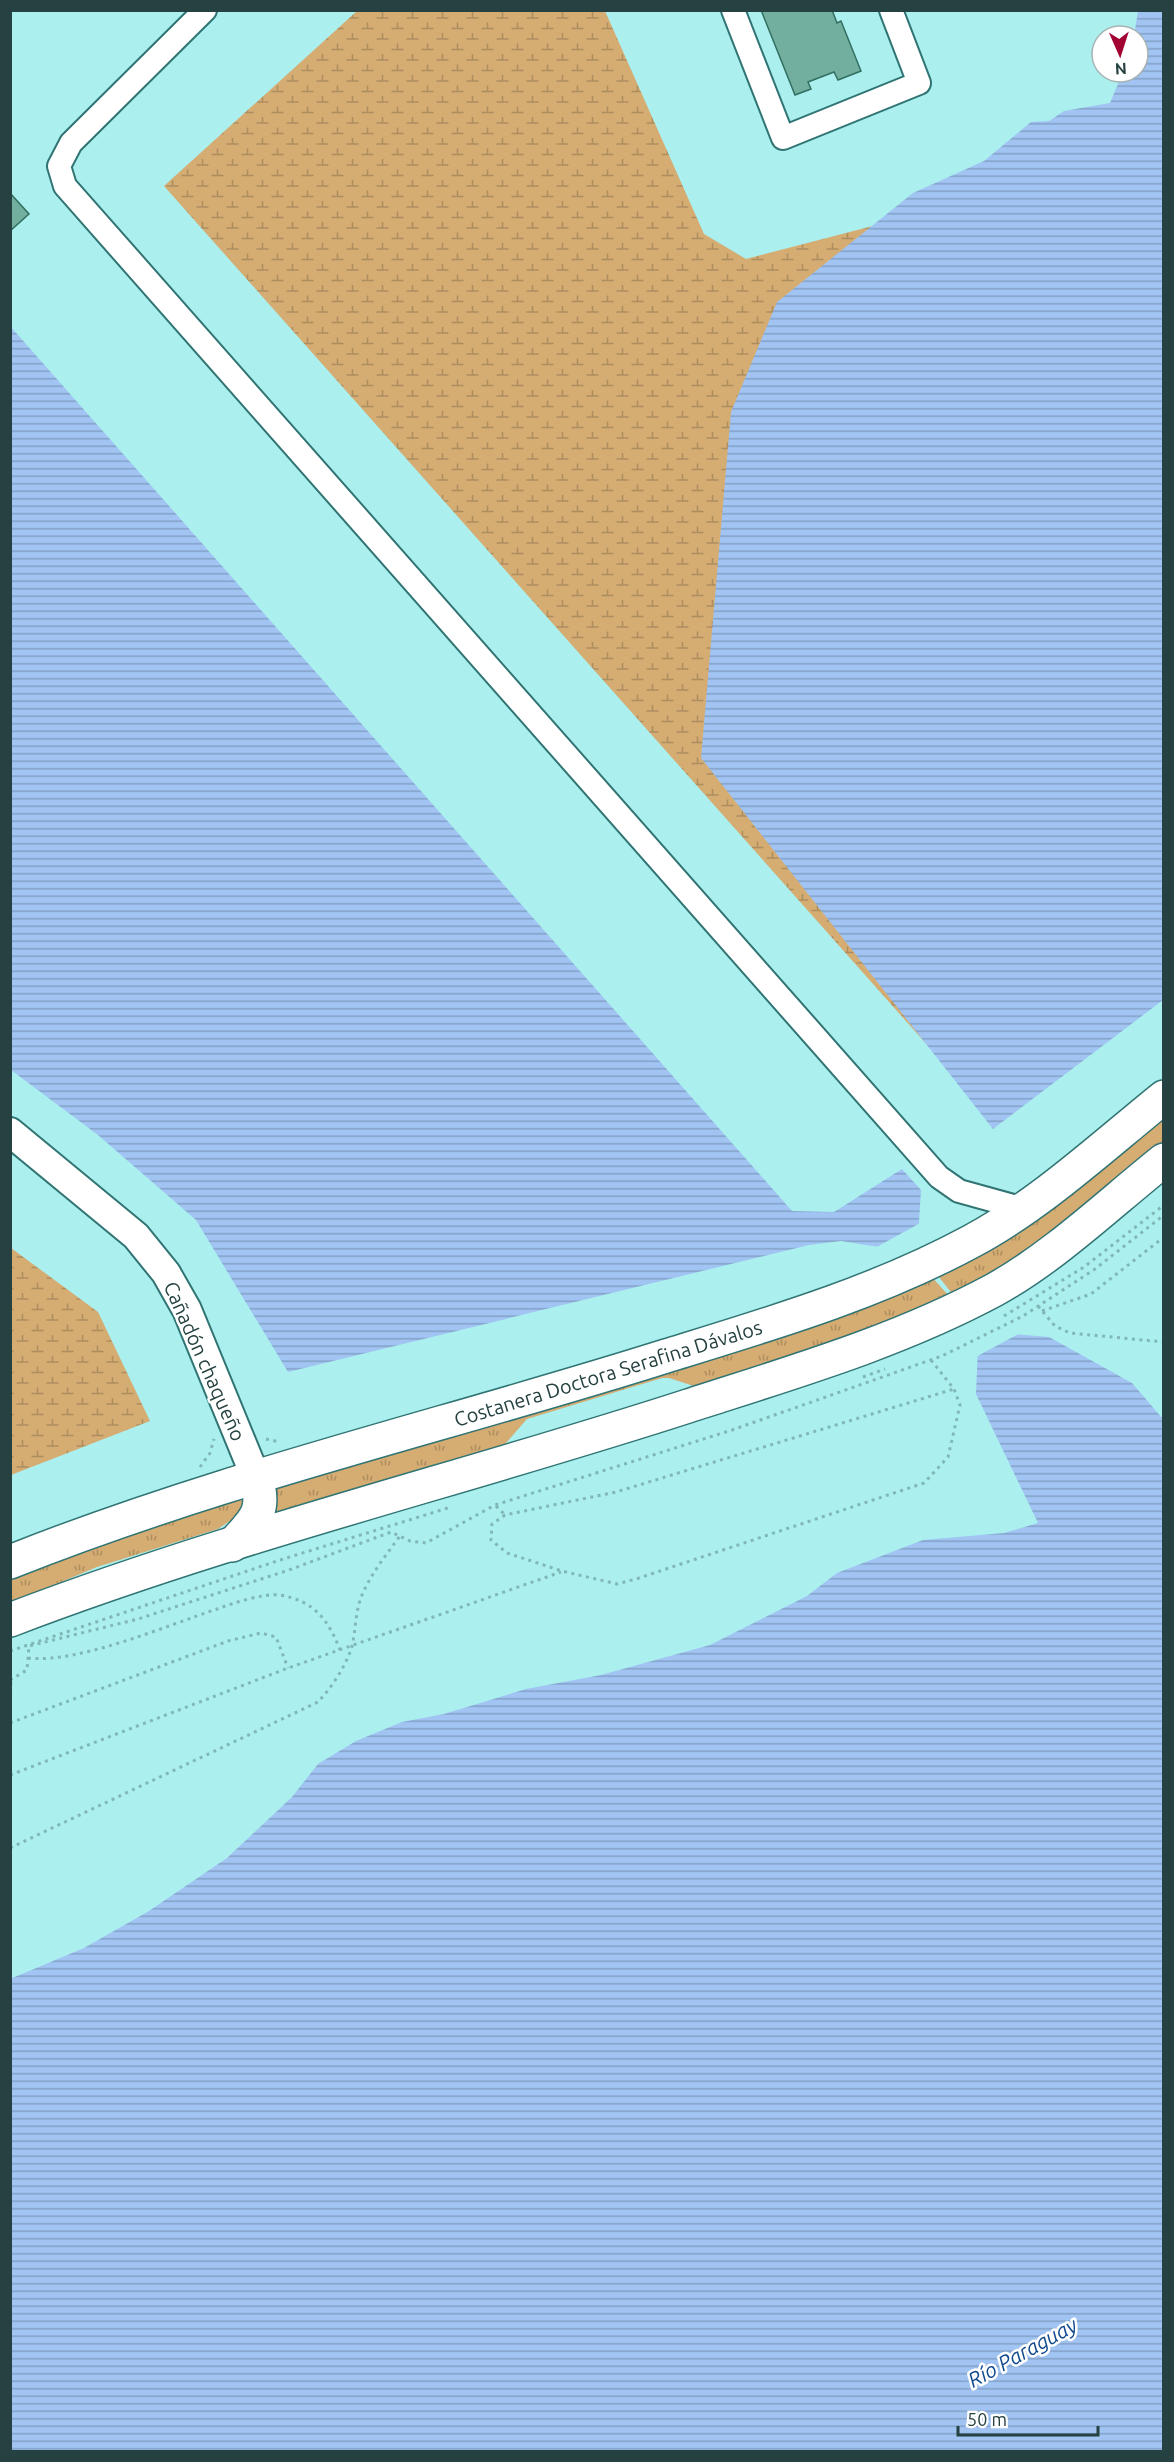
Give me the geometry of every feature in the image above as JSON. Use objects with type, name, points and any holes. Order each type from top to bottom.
[{"type":"highway","name":"Costanera Doctora Serafina Dávalos","points":[[10,1562],[82,1533],[256,1478],[632,1367],[828,1305],[896,1278],[972,1241],[1024,1209],[1164,1097]]},
{"type":"highway","points":[[10,1620],[108,1583],[840,1358],[920,1327],[1005,1300],[1032,1266],[1164,1160]]},
{"type":"highway","points":[[232,1545],[254,1521],[261,1507],[261,1494],[256,1478]]},
{"type":"main road","name":"Cañadón chaqueño","points":[[10,1132],[136,1236],[166,1273],[187,1310],[256,1478]]},
{"type":"street","points":[[205,10],[71,143],[59,166],[65,186],[939,1177],[959,1191],[1024,1209]]},
{"type":"street","points":[[733,10],[783,138],[919,82],[891,10]]},
{"type":"path","points":[[1005,1300],[1084,1267],[1164,1205]]},
{"type":"path","points":[[10,1715],[11,1680],[27,1670],[29,1646],[138,1619],[289,1570],[391,1532],[410,1541],[426,1543],[495,1505],[732,1430],[942,1356],[1023,1316],[1095,1269],[1164,1215]]},
{"type":"path","points":[[1042,1311],[1091,1294],[1164,1237]]},
{"type":"path","points":[[1038,1306],[1055,1326],[1070,1333],[1164,1342]]},
{"type":"path","points":[[931,1360],[954,1389],[960,1405],[948,1457],[924,1483],[617,1584],[562,1571],[507,1553],[491,1540],[492,1524],[505,1515],[616,1492],[954,1389]]},
{"type":"path","points":[[495,1505],[505,1515]]},
{"type":"path","points":[[10,1848],[318,1702],[331,1689],[352,1646],[354,1621],[362,1596],[400,1536]]},
{"type":"path","points":[[10,1775],[288,1668],[562,1571]]},
{"type":"path","points":[[28,1658],[58,1658],[100,1647],[236,1602],[277,1594],[300,1600],[323,1616],[340,1650]]},
{"type":"path","points":[[10,1723],[228,1641],[261,1633],[276,1637],[288,1668]]},
{"type":"green space","points":[[357,11],[605,11],[704,234],[746,259],[892,221],[985,1110],[164,186]]},
{"type":"green space","points":[[1163,1114],[1163,1153],[1095,1209],[954,1296],[935,1272]]},
{"type":"green space","points":[[11,1248],[98,1312],[150,1421],[11,1475]]},
{"type":"green space","points":[[929,1274],[951,1298],[892,1327],[700,1388],[662,1378],[527,1419],[500,1450],[274,1521],[276,1487]]},
{"type":"green space","points":[[249,1497],[237,1516],[218,1529],[97,1567],[11,1603],[11,1575],[88,1547]]},
{"type":"water","points":[[1138,11],[1164,11],[1163,1000],[993,1129],[701,758],[731,412],[777,302],[913,193],[984,161],[1031,122],[1049,121],[1064,111],[1110,103],[1118,84],[1150,84],[1150,24],[1136,24]]},
{"type":"water","points":[[10,326],[792,1211],[834,1212],[902,1169],[921,1190],[918,1239],[898,1250],[841,1241],[809,1245],[288,1372],[196,1220],[98,1135],[11,1070]]},
{"type":"water","name":"Río Paraguay","points":[[999,1333],[1049,1337],[1132,1383],[1163,1419],[1163,2451],[11,2451],[10,1979],[84,1948],[149,1911],[227,1858],[292,1797],[318,1764],[356,1741],[402,1722],[444,1714],[526,1689],[601,1675],[710,1645],[807,1596],[837,1573],[923,1540],[1004,1533],[1038,1523],[976,1394],[978,1345]]},
{"type":"pier","points":[[922,1222],[920,1241],[899,1253],[873,1249]]},
{"type":"pier","points":[[997,1331],[1022,1332],[974,1358],[975,1344]]},
{"type":"building","points":[[761,10],[832,10],[837,23],[841,21],[861,71],[838,80],[834,72],[808,82],[811,89],[795,95]]},
{"type":"building","points":[[10,193],[29,214],[10,231]]}]
